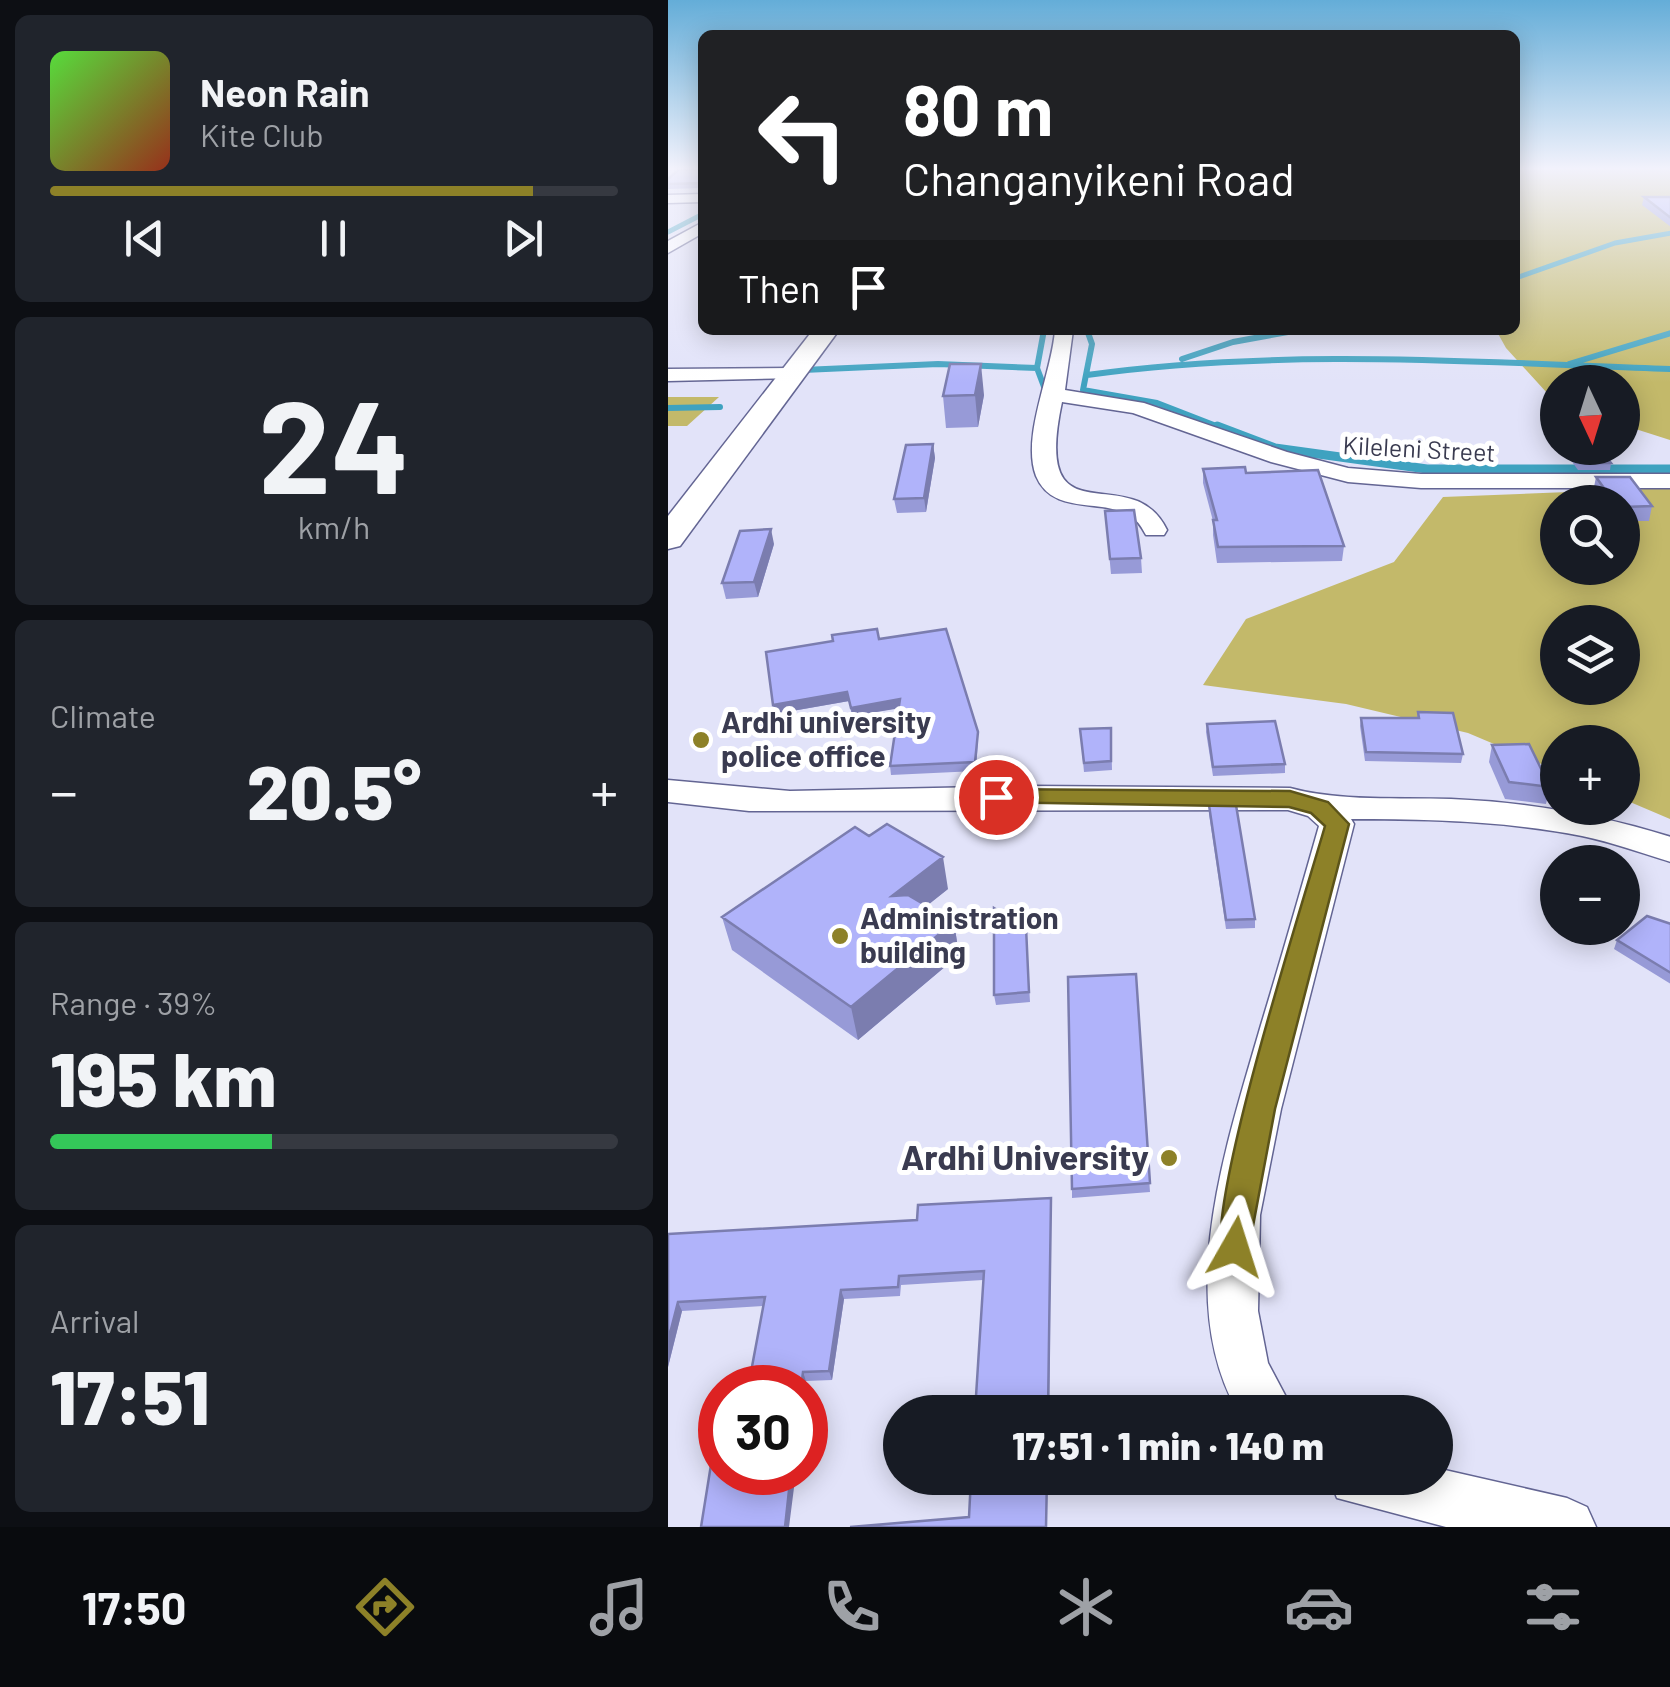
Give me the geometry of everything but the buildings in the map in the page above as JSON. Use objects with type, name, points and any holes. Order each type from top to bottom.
[{"type":"street","points":[[668,539],[822,335]]},
{"type":"street","points":[[1063,335],[1056,395],[1043,434],[1044,466],[1052,486],[1059,494],[1074,499],[1140,509],[1152,520],[1155,530]]},
{"type":"street","points":[[668,374],[792,374]]},
{"type":"street","name":"Kileleni Street","points":[[1056,395],[1138,408],[1278,457],[1348,475],[1420,481],[1670,481]]},
{"type":"street","points":[[668,791],[713,799],[804,802],[996,797],[1290,799],[1320,808],[1505,813],[1592,827],[1670,850]]},
{"type":"street","points":[[1257,1395],[1244,1371],[1233,1311],[1236,1215],[1259,1109],[1337,824],[1320,808]]},
{"type":"street","points":[[1420,1495],[1567,1527]]},
{"type":"shaded area","points":[[1520,240],[1670,240],[1670,440],[1640,430],[1640,365],[1540,365],[1540,385],[1499,335],[1520,335]]},
{"type":"shaded area","points":[[668,397],[719,397],[687,426],[668,426]]},
{"type":"shaded area","points":[[1670,488],[1670,819],[1640,806],[1640,725],[1540,725],[1540,763],[1468,733],[1346,704],[1203,685],[1246,619],[1394,562],[1443,497],[1540,493],[1540,585],[1640,585],[1640,489]]},
{"type":"waterway","points":[[1520,277],[1630,240]]},
{"type":"waterway","points":[[1569,364],[1671,333]]},
{"type":"waterway","points":[[1037,368],[1043,335]]},
{"type":"waterway","points":[[1089,335],[1092,344],[1083,390],[1157,403],[1224,429]]},
{"type":"waterway","points":[[1182,359],[1233,342],[1272,335]]},
{"type":"waterway","points":[[1087,375],[1305,359],[1671,369]]},
{"type":"waterway","points":[[803,370],[938,364],[1037,368]]},
{"type":"waterway","points":[[1037,368],[1046,392]]},
{"type":"waterway","points":[[668,408],[720,407]]},
{"type":"waterway","points":[[1217,426],[1275,448],[1427,469],[1671,469]]},
{"type":"place","name":"Ardhi university police office","points":[[701,740]]},
{"type":"place","name":"Administration building","points":[[840,936]]},
{"type":"place","name":"Ardhi University","points":[[1169,1158]]},
{"type":"route","points":[[996,797],[1290,799],[1320,808],[1337,824],[1259,1109],[1236,1215],[1235,1247]]}]
